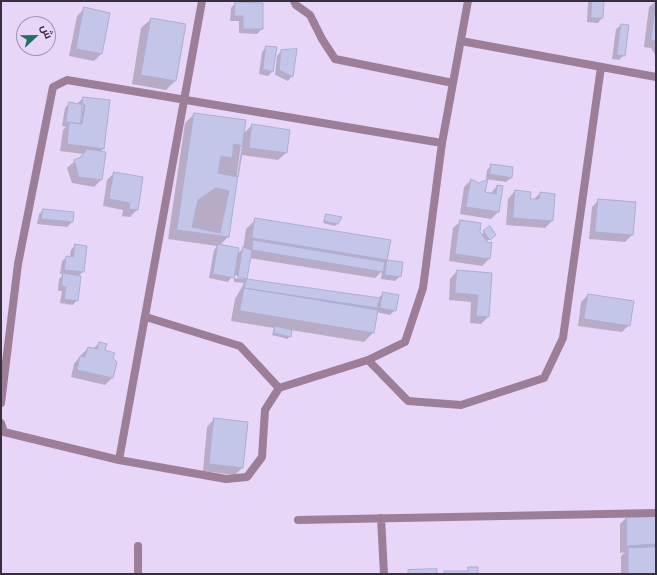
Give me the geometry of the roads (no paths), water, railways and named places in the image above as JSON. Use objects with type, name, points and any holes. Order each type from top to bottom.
[{"type":"street","points":[[119,460],[202,1]]},
{"type":"street","points":[[294,1],[296,5],[310,15],[322,39],[335,59],[453,83]]},
{"type":"street","points":[[1,423],[4,432],[119,460],[226,478],[247,476],[262,457],[265,410],[279,388],[368,360],[404,342],[423,288],[442,143],[468,1]]},
{"type":"street","points":[[461,41],[656,77]]},
{"type":"street","points":[[368,360],[408,402],[461,405],[544,378],[563,338],[601,67]]},
{"type":"street","points":[[1,403],[18,264],[53,87],[66,80],[442,143]]},
{"type":"street","points":[[146,317],[240,346],[279,388]]},
{"type":"street","points":[[298,520],[656,512]]},
{"type":"street","points":[[381,518],[384,574]]},
{"type":"street","points":[[138,546],[138,574]]}]
